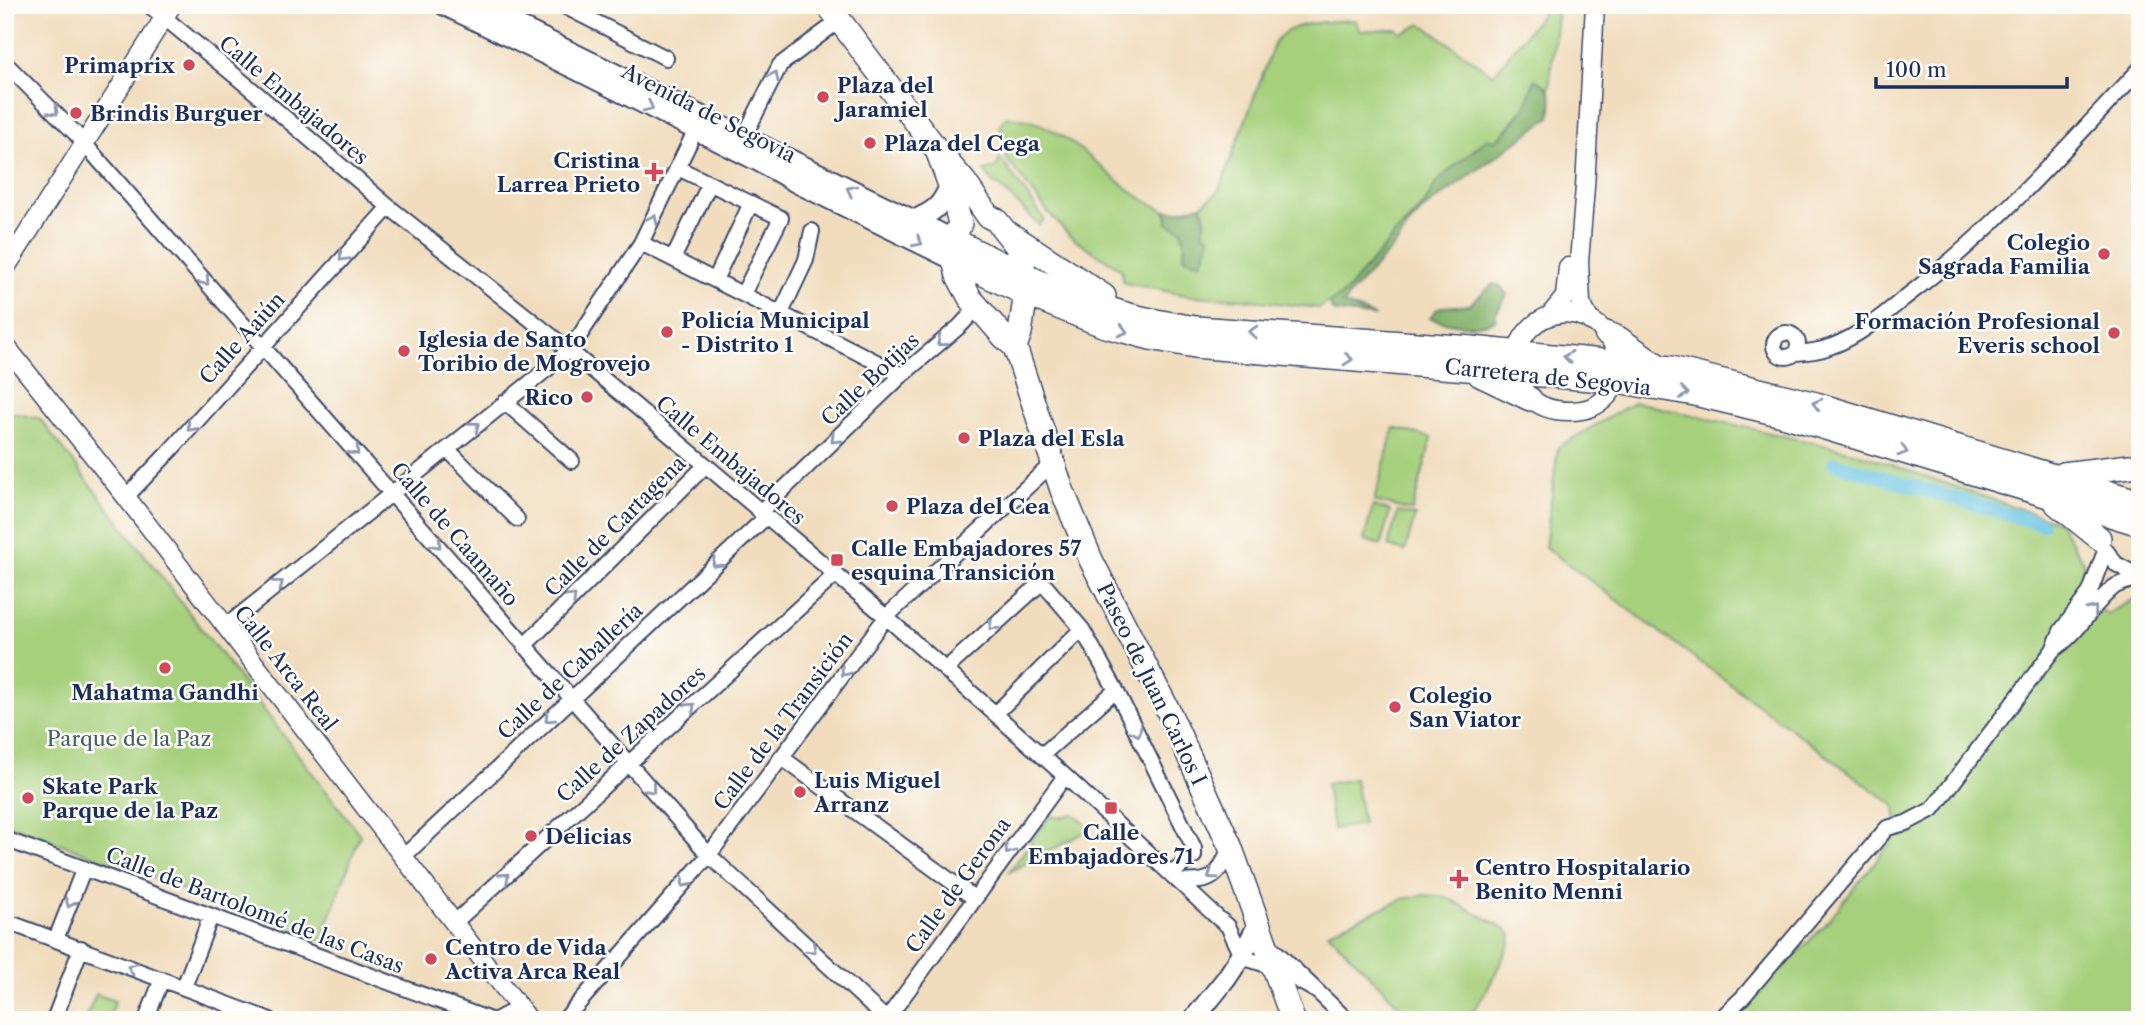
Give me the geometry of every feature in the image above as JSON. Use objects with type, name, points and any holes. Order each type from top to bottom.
[{"type":"main road","name":"Avenida de Segovia","points":[[444,5],[579,71],[698,124],[744,137],[956,241]]},
{"type":"main road","name":"Avenida de Segovia","points":[[475,5],[514,14],[797,183],[956,241]]},
{"type":"main road","name":"Paseo de Juan Carlos I","points":[[831,9],[937,150],[964,181],[988,215],[996,220],[1016,245],[1025,292],[1018,340],[1062,490],[1091,560],[1167,708],[1230,846],[1293,1020]]},
{"type":"main road","name":"Paseo de Juan Carlos I","points":[[937,150],[950,185],[958,276],[970,298],[1004,337],[1018,340]]},
{"type":"main road","points":[[912,221],[937,209],[950,185]]},
{"type":"main road","points":[[956,241],[975,214],[988,215]]},
{"type":"main road","points":[[1006,231],[1101,293],[1121,313]]},
{"type":"main road","name":"Carretera de Segovia","points":[[956,241],[1025,292],[1105,326],[1150,338],[1195,346],[1461,367],[1516,362]]},
{"type":"main road","points":[[982,311],[1002,318],[1012,316],[1025,292]]},
{"type":"main road","name":"Carretera de Segovia","points":[[1025,292],[1196,328],[1618,371],[1660,367],[1816,404],[2101,502],[2140,524]]},
{"type":"main road","points":[[1018,340],[1029,322],[1040,314],[1059,307]]},
{"type":"main road","points":[[1598,327],[1660,367]]},
{"type":"main road","points":[[1461,367],[1530,399]]},
{"type":"main road","name":"Carretera de Segovia","points":[[1618,371],[1695,394],[2045,484]]},
{"type":"main road","points":[[2102,545],[2045,484],[2068,474],[2135,465]]},
{"type":"main road","name":"Carretera de Segovia","points":[[2101,502],[2140,502]]},
{"type":"main road","points":[[1193,1020],[1242,955],[1263,933]]},
{"type":"street","name":"Calle Embajadores","points":[[149,5],[168,12],[256,93],[389,207],[569,350],[886,617],[1042,755],[1228,926],[1242,955]]},
{"type":"street","points":[[562,5],[581,10],[666,58]]},
{"type":"street","points":[[1586,5],[1565,297],[1551,314],[1525,334],[1516,362],[1521,388],[1530,399],[1550,409],[1566,411],[1595,406],[1604,398],[1618,371],[1598,327],[1581,303],[1579,262],[1586,187],[1595,5]]},
{"type":"street","points":[[744,137],[780,65],[831,9]]},
{"type":"street","points":[[5,269],[168,12]]},
{"type":"street","name":"Calle de Caamaño","points":[[5,63],[85,144],[709,855],[887,1020]]},
{"type":"street","points":[[1797,347],[1816,351],[1833,346],[1862,331],[1932,278],[2023,191],[2140,69]]},
{"type":"street","points":[[225,627],[569,350],[641,243],[698,124]]},
{"type":"street","points":[[678,168],[781,218],[743,294]]},
{"type":"street","points":[[673,259],[710,183]]},
{"type":"street","points":[[715,280],[751,204]]},
{"type":"street","name":"Calle Aaiún","points":[[126,497],[389,207]]},
{"type":"street","points":[[781,313],[806,260],[812,231]]},
{"type":"street","points":[[641,243],[902,375]]},
{"type":"street","name":"Calle Botijas","points":[[763,514],[902,375],[982,311]]},
{"type":"street","points":[[1551,314],[1573,314],[1598,327]]},
{"type":"street","name":"Calle Arca Real","points":[[5,345],[126,497],[529,1020]]},
{"type":"street","points":[[505,402],[572,461]]},
{"type":"street","points":[[447,449],[517,519]]},
{"type":"street","name":"Calle de la Transición","points":[[564,1020],[709,855],[886,617],[1053,463]]},
{"type":"street","points":[[2135,465],[2112,480],[2101,502],[2097,525],[2102,545],[2123,570],[2140,578]]},
{"type":"street","name":"Calle de Cartagena","points":[[524,646],[705,466]]},
{"type":"street","name":"Calle de Caballería","points":[[403,857],[763,514]]},
{"type":"street","points":[[1719,1020],[1743,997],[1887,828],[1906,823],[1933,809],[2053,650],[2061,631],[2090,592],[2102,545]]},
{"type":"street","name":"Calle de Zapadores","points":[[454,923],[835,575]]},
{"type":"street","points":[[2053,650],[2068,641],[2116,585],[2140,578]]},
{"type":"street","name":"Paseo de Juan Carlos I","points":[[945,670],[1042,582],[1082,629],[1116,690],[1194,848],[1194,856],[1175,878]]},
{"type":"street","points":[[995,714],[1082,629]]},
{"type":"street","points":[[1042,755],[1116,690]]},
{"type":"street","points":[[781,757],[974,898]]},
{"type":"street","name":"Calle de Gerona","points":[[887,1020],[1065,776]]},
{"type":"street","name":"Calle de Bartolomé de las Casas","points":[[5,839],[490,1020]]},
{"type":"street","points":[[1175,878],[1204,882],[1222,867],[1230,846]]},
{"type":"street","points":[[56,939],[84,867]]},
{"type":"street","points":[[184,987],[211,916]]},
{"type":"street","points":[[5,920],[270,1020]]},
{"type":"street","points":[[1263,933],[1348,1020]]},
{"type":"street","points":[[54,1020],[81,948]]},
{"type":"street","points":[[1242,955],[1291,976],[1318,992]]},
{"type":"street","points":[[146,1020],[162,979]]},
{"type":"street","points":[[496,1020],[518,1005]]},
{"type":"green space","points":[[1558,5],[1549,90],[1535,80],[1526,105],[1500,138],[1494,141],[1487,139],[1478,146],[1430,195],[1344,294],[1319,308],[1190,296],[1125,283],[1119,268],[1070,236],[1006,158],[1008,142],[1000,126],[1001,122],[1007,117],[1028,120],[1043,126],[1074,145],[1122,185],[1162,209],[1168,223],[1181,228],[1185,243],[1204,257],[1210,238],[1203,233],[1205,218],[1201,205],[1217,193],[1222,183],[1274,44],[1280,36],[1299,26],[1322,22],[1356,20],[1359,31],[1396,29],[1402,33],[1422,24],[1493,75],[1544,11],[1545,6]]},
{"type":"green space","points":[[1535,79],[1546,87],[1551,95],[1550,117],[1424,209],[1343,304],[1376,317],[1333,311],[1329,303],[1344,294],[1413,217],[1441,178],[1488,138],[1494,141],[1508,129],[1526,105]]},
{"type":"green space","points":[[1000,158],[1044,219],[1039,225],[996,186],[984,171],[996,168]]},
{"type":"green space","points":[[1201,205],[1205,218],[1203,233],[1210,238],[1201,263],[1186,259],[1181,229],[1168,223],[1165,210],[1178,211]]},
{"type":"green space","points":[[1493,284],[1501,287],[1507,295],[1496,313],[1495,320],[1471,325],[1430,318],[1441,307],[1469,305]]},
{"type":"green space","points":[[1635,402],[1854,452],[2059,522],[2084,563],[2078,594],[2107,614],[2140,596],[2140,1020],[1732,1020],[1824,926],[1898,833],[1895,806],[1545,547],[1558,447]]},
{"type":"green space","name":"Parque de la Paz","points":[[5,411],[40,419],[360,835],[321,941],[5,823]]},
{"type":"green space","points":[[1394,428],[1432,438],[1412,511],[1374,501]]},
{"type":"green space","points":[[1373,506],[1390,511],[1381,545],[1364,540]]},
{"type":"green space","points":[[1398,512],[1415,516],[1405,551],[1388,546]]},
{"type":"green space","points":[[1355,779],[1363,824],[1333,829],[1326,784]]},
{"type":"green space","points":[[1074,814],[1091,829],[1009,872],[1051,815],[1058,818]]},
{"type":"green space","points":[[1425,895],[1446,897],[1506,929],[1511,935],[1510,943],[1490,984],[1464,1020],[1413,1020],[1328,932],[1403,899]]},
{"type":"green space","points":[[96,994],[115,1001],[109,1020],[86,1018]]},
{"type":"waterway","points":[[1834,463],[2042,524]]},
{"type":"place","name":"Primaprix","points":[[189,65]]},
{"type":"place","name":"Plaza del Jaramiel","points":[[823,97]]},
{"type":"place","name":"Brindis Burguer","points":[[76,113]]},
{"type":"place","name":"Plaza del Cega","points":[[870,143]]},
{"type":"place","name":"Cristina Larrea Prieto","points":[[654,172]]},
{"type":"place","name":"Colegio Sagrada Familia","points":[[2104,254]]},
{"type":"place","name":"Policía Municipal - Distrito 1","points":[[667,332]]},
{"type":"place","name":"Formación Profesional Everis school","points":[[2114,333]]},
{"type":"place","name":"Iglesia de Santo Toribio de Mogrovejo","points":[[404,351]]},
{"type":"place","name":"Rico","points":[[587,397]]},
{"type":"place","name":"Plaza del Esla","points":[[964,438]]},
{"type":"place","name":"Plaza del Cea","points":[[892,506]]},
{"type":"place","name":"Calle Embajadores 57 esquina Transición","points":[[837,560]]},
{"type":"place","name":"Mahatma Gandhi","points":[[165,668]]},
{"type":"place","name":"Colegio San Viator","points":[[1395,707]]},
{"type":"place","name":"Luis Miguel Arranz","points":[[800,792]]},
{"type":"place","name":"Skate Park Parque de la Paz","points":[[28,798]]},
{"type":"place","name":"Calle Embajadores 71","points":[[1111,808]]},
{"type":"place","name":"Delicias","points":[[531,836]]},
{"type":"place","name":"Centro Hospitalario Benito Menni","points":[[1459,879]]},
{"type":"place","name":"Centro de Vida Activa Arca Real","points":[[431,959]]}]
